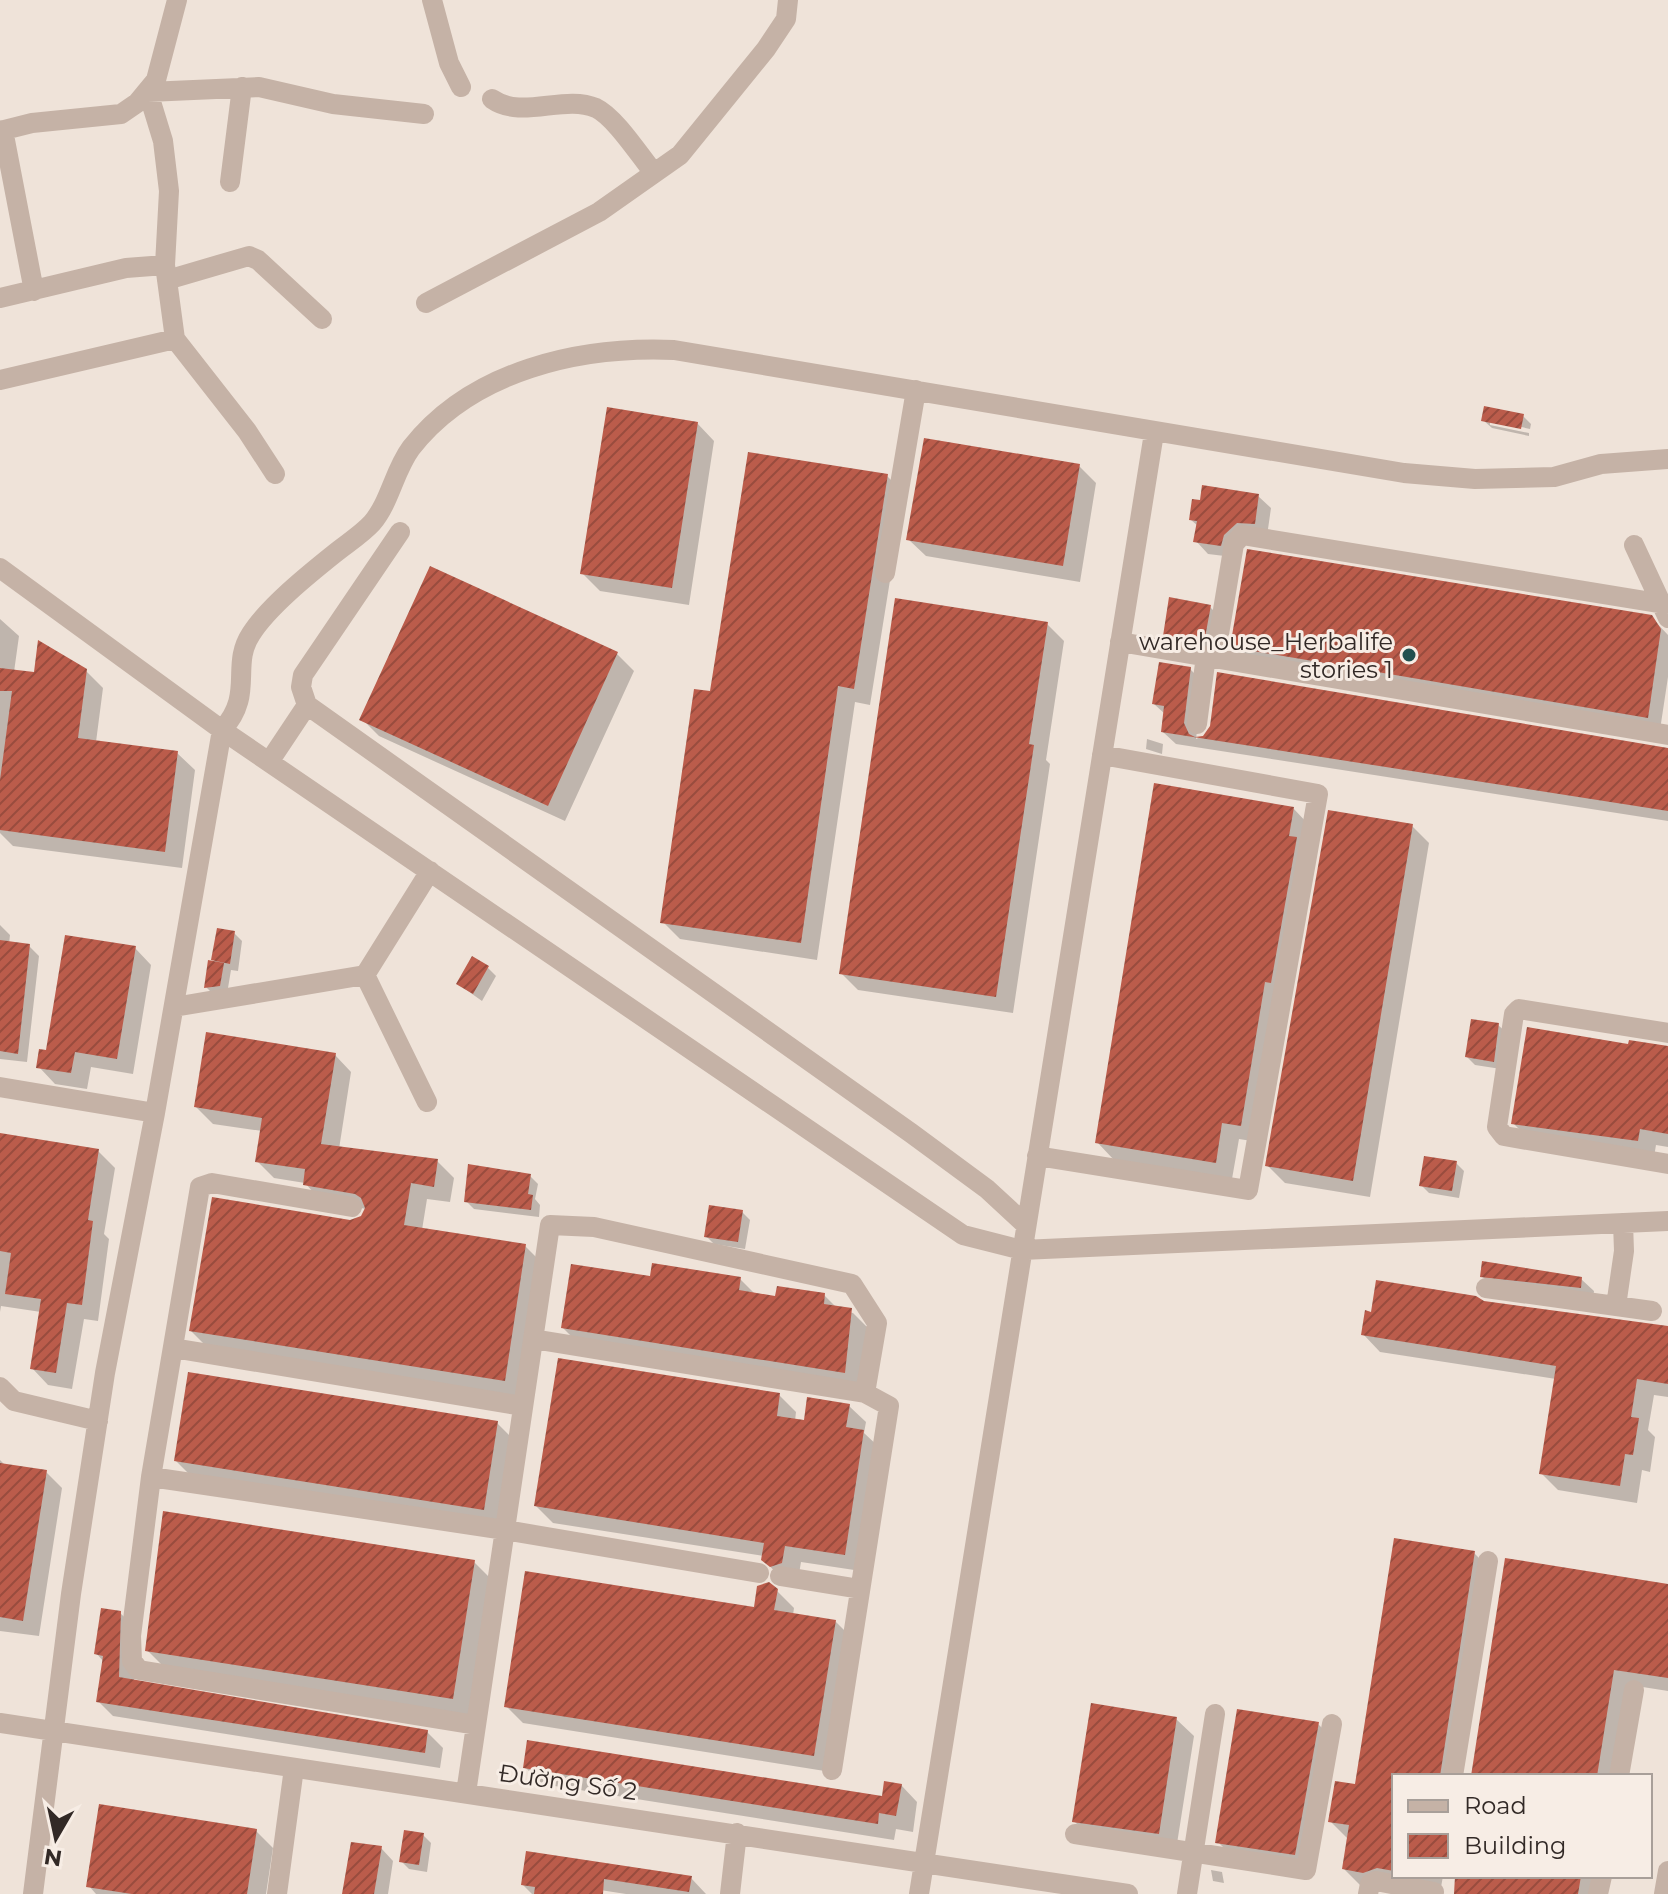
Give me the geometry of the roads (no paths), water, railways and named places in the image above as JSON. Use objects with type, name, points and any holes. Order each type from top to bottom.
[{"type":"street","points":[[34,291],[2,130],[32,123],[121,114],[148,92],[156,80],[177,0]]},
{"type":"street","points":[[432,0],[449,63],[461,87]]},
{"type":"street","points":[[426,303],[599,212],[680,155],[766,49],[786,19],[788,0]]},
{"type":"street","points":[[230,182],[242,87]]},
{"type":"street","points":[[148,92],[273,88],[343,105],[424,114]]},
{"type":"street","points":[[148,92],[163,141],[169,191],[166,273],[175,339],[247,431],[275,474]]},
{"type":"street","points":[[492,99],[511,105],[570,104],[597,108],[654,173]]},
{"type":"street","points":[[0,298],[126,268],[166,273],[249,256],[258,260],[322,319]]},
{"type":"street","points":[[0,380],[175,339]]},
{"type":"street","points":[[33,1894],[98,1421],[222,730],[239,708],[246,645],[257,626],[373,522],[409,452],[445,413],[502,380],[546,363],[627,348],[741,359],[1154,433],[1404,473],[1475,479],[1554,477],[1601,464],[1668,459]]},
{"type":"street","points":[[885,573],[916,390]]},
{"type":"street","points":[[919,1894],[1154,433]]},
{"type":"street","points":[[400,532],[303,675],[301,687],[307,705],[911,1133],[987,1189],[1026,1225]]},
{"type":"street","points":[[1197,724],[1234,544],[1242,535],[1666,611]]},
{"type":"street","points":[[1634,545],[1666,611]]},
{"type":"street","points":[[0,568],[222,730],[963,1235],[1022,1250],[1668,1221]]},
{"type":"street","points":[[1120,642],[1668,735]]},
{"type":"street","points":[[269,762],[307,705]]},
{"type":"street","points":[[1037,1156],[1248,1190],[1318,794],[1102,755]]},
{"type":"street","points":[[174,1007],[365,975],[430,871]]},
{"type":"street","points":[[365,975],[427,1102]]},
{"type":"street","points":[[1668,1033],[1519,1009],[1514,1014],[1497,1127],[1504,1136],[1668,1164]]},
{"type":"street","points":[[0,1087],[155,1113]]},
{"type":"street","points":[[352,1207],[212,1183],[200,1187],[151,1477],[131,1636],[132,1661],[139,1670],[476,1725]]},
{"type":"street","points":[[1616,1306],[1624,1251],[1623,1223]]},
{"type":"street","points":[[466,1793],[550,1225],[594,1227],[852,1284],[877,1323],[865,1393]]},
{"type":"street","points":[[1486,1288],[1652,1311]]},
{"type":"street","points":[[533,1339],[865,1393],[889,1406],[832,1770]]},
{"type":"street","points":[[173,1348],[523,1406]]},
{"type":"street","points":[[5,1397],[98,1421]]},
{"type":"street","points":[[151,1477],[505,1530],[759,1573]]},
{"type":"street","points":[[1453,1774],[1488,1561]]},
{"type":"street","points":[[780,1576],[860,1589]]},
{"type":"street","points":[[1619,1774],[1634,1690]]},
{"type":"street","points":[[1187,1894],[1215,1714]]},
{"type":"street","name":"Đường Số 2","points":[[0,1723],[737,1833],[1082,1890],[1128,1894]]},
{"type":"street","points":[[1075,1834],[1306,1870],[1332,1724]]},
{"type":"street","points":[[277,1894],[294,1768]]},
{"type":"street","points":[[730,1894],[737,1833]]},
{"type":"street","points":[[1664,1894],[1668,1871]]},
{"type":"street","points":[[1368,1894],[1370,1884],[1376,1881],[1435,1887]]},
{"type":"place","name":"warehouse_Herbalife stories 1","points":[[1409,655]]}]
